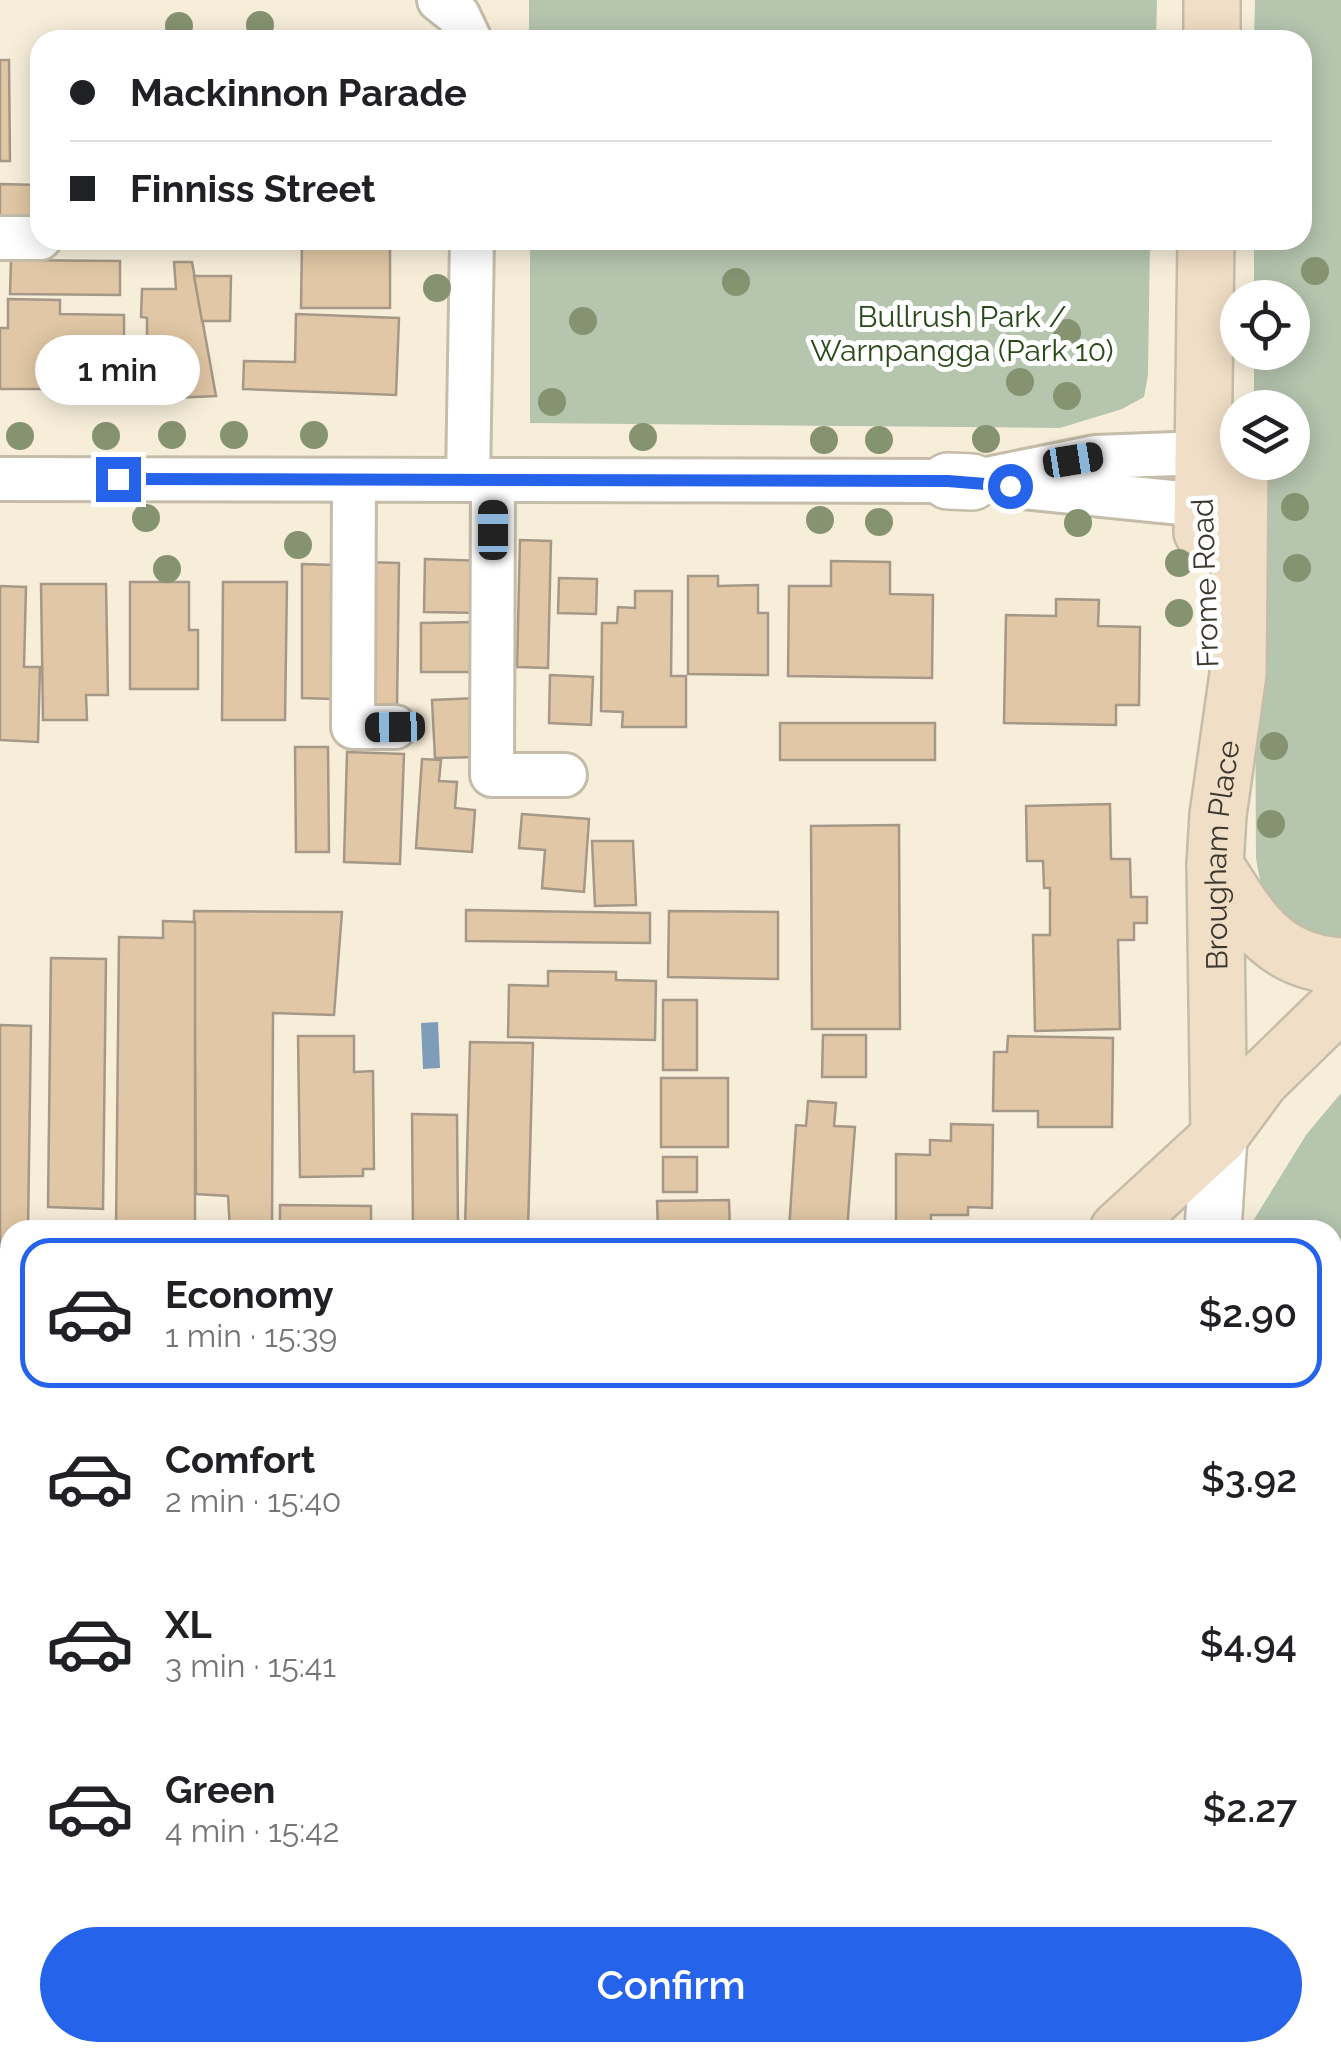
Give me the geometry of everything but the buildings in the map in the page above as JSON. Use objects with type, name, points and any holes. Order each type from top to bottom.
[{"type":"main road","points":[[1212,0],[1212,30]]},
{"type":"main road","name":"Frome Road","points":[[1207,250],[1220,459]]},
{"type":"main road","points":[[1233,250],[1236,280]]},
{"type":"main road","name":"Brougham Place","points":[[1219,1138],[1215,865],[1238,674],[1221,480]]},
{"type":"main road","points":[[1215,865],[1251,920],[1280,948],[1317,964],[1341,966]]},
{"type":"main road","points":[[1129,1220],[1219,1138],[1262,1080],[1341,1002]]},
{"type":"main road","points":[[1219,1138],[1286,1099],[1341,1051]]},
{"type":"street","points":[[439,0],[458,15],[465,30]]},
{"type":"street","points":[[0,238],[30,238]]},
{"type":"street","points":[[472,250],[492,775],[565,776]]},
{"type":"street","points":[[0,479],[960,481],[1220,475]]},
{"type":"street","points":[[354,480],[353,727],[395,727]]},
{"type":"street","name":"Brougham Place","points":[[1214,1220],[1219,1138]]},
{"type":"green space","points":[[529,0],[1157,0],[1156,30],[529,30]]},
{"type":"green space","points":[[1255,0],[1341,0],[1341,946],[1306,933],[1282,918],[1265,895],[1256,858],[1254,480],[1310,480],[1310,390],[1254,390],[1254,370],[1310,370],[1310,280],[1254,280],[1254,250],[1312,250],[1312,30],[1254,30]]},
{"type":"green space","name":"Bullrush Park / Warnpangga (Park 10)","points":[[530,250],[1150,250],[1148,375],[1144,397],[1122,409],[1060,428],[530,423]]},
{"type":"green space","points":[[1341,1093],[1341,1220],[1254,1220],[1306,1135]]},
{"type":"water","points":[[438,1022],[440,1068],[423,1069],[421,1023]]},
{"type":"route","points":[[118,479],[948,481],[1010,486]]}]
